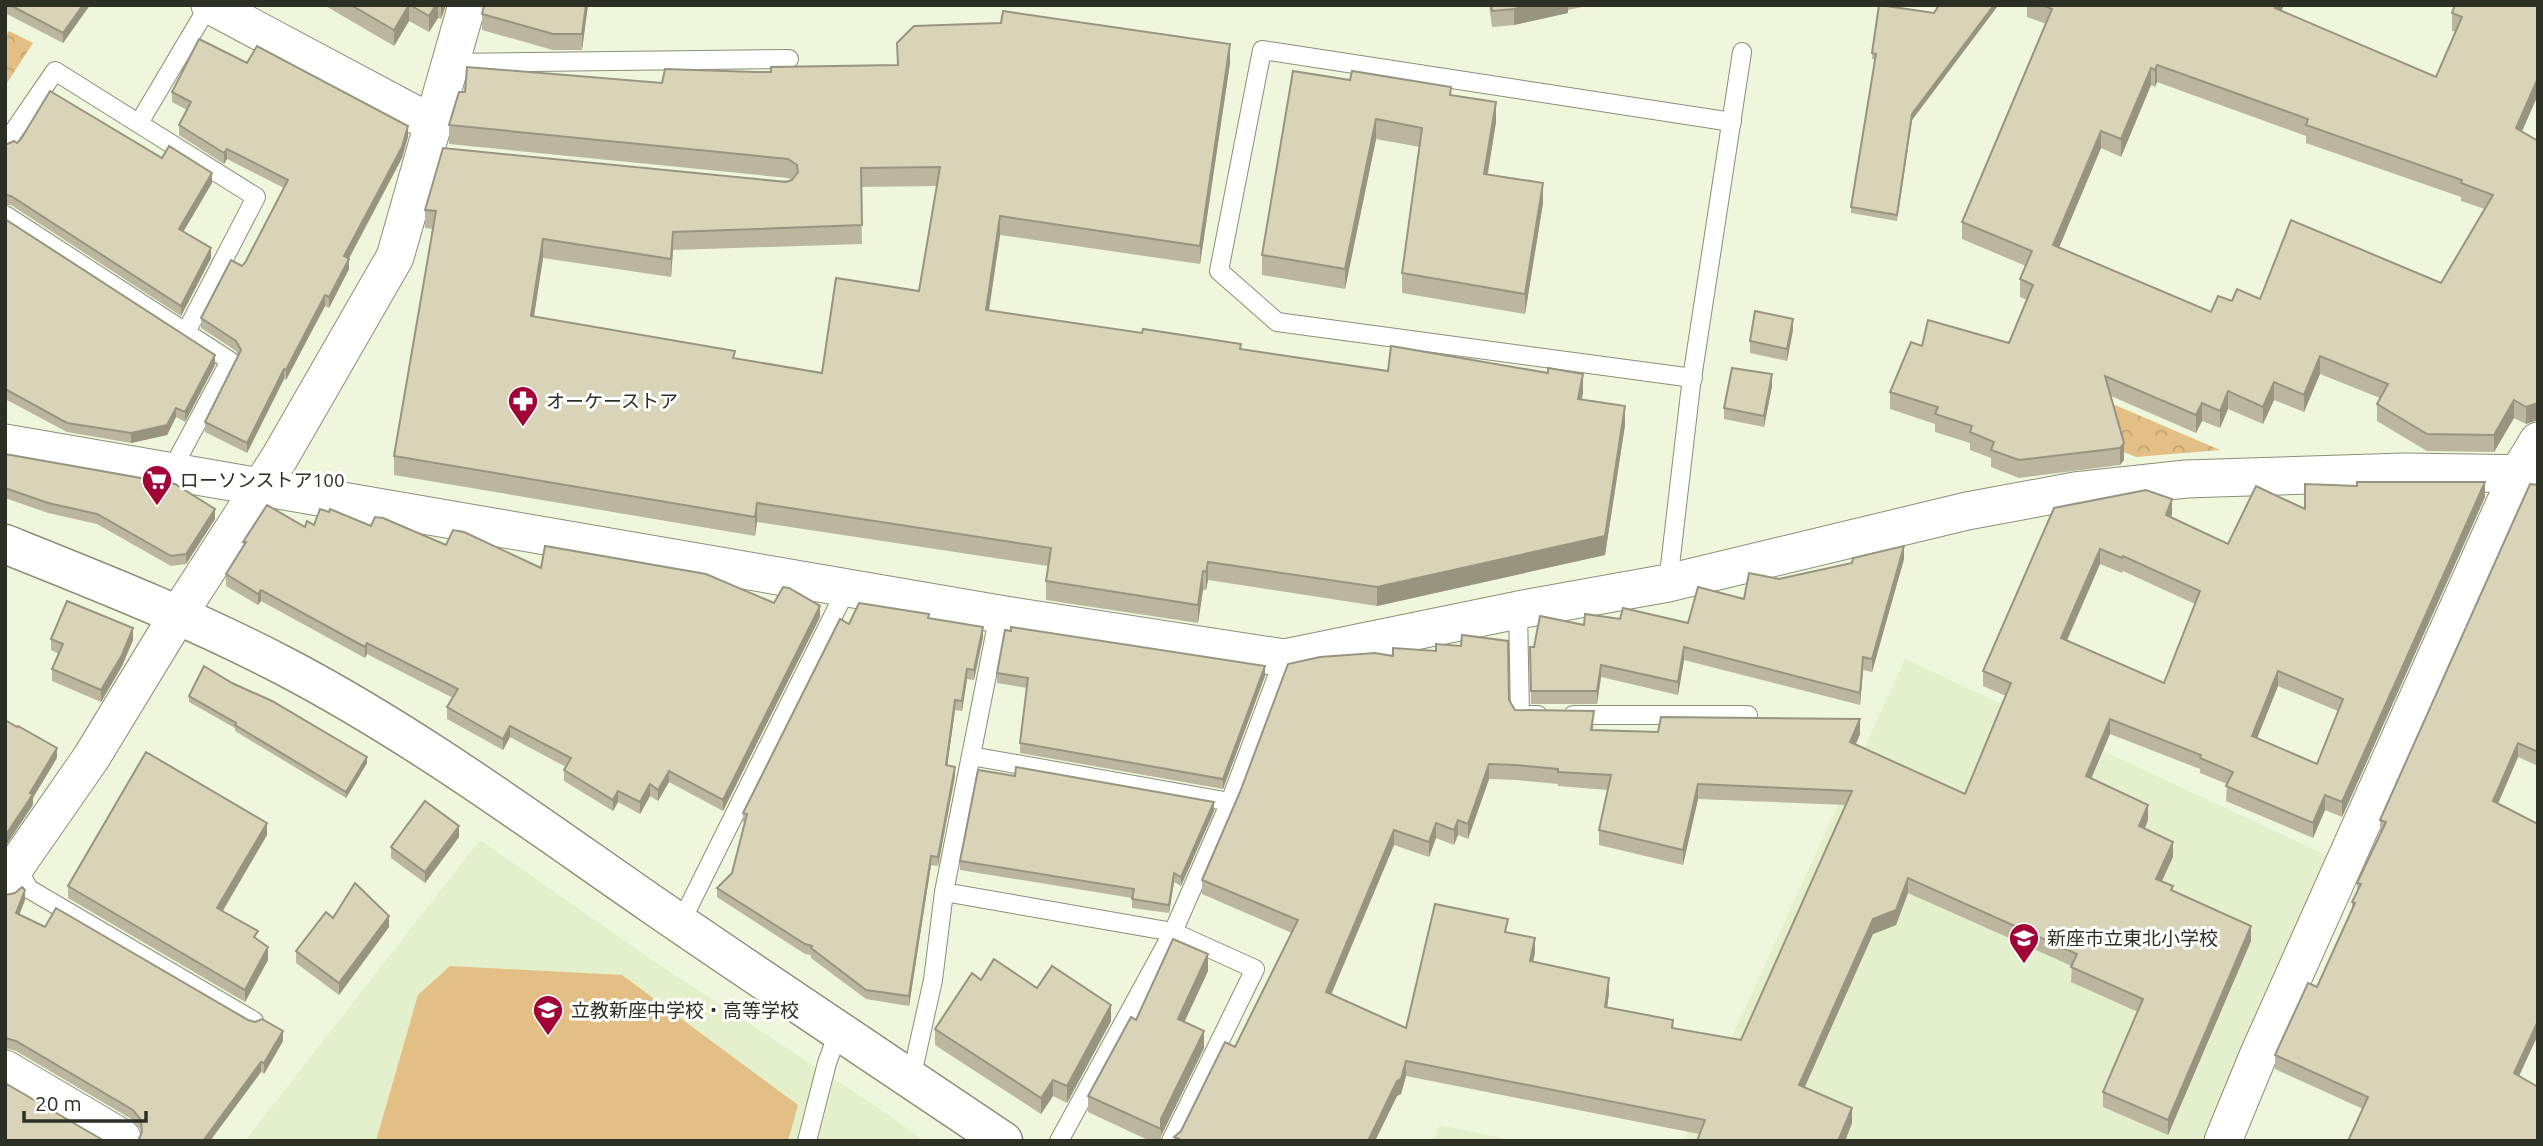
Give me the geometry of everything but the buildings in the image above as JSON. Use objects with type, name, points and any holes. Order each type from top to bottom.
[{"type":"street","points":[[209,5],[431,144]]},
{"type":"street","points":[[9,871],[91,758],[260,487],[395,257],[431,144],[449,63],[467,5]]},
{"type":"street","points":[[2223,1141],[2258,1056],[2528,474],[2538,441]]},
{"type":"street","points":[[5,443],[999,614],[1284,658],[1518,610],[1668,583],[1967,510],[2130,484],[2186,479],[2404,472],[2528,474]]},
{"type":"street","points":[[5,544],[178,615],[285,667],[373,717],[490,792],[680,924],[1003,1141]]},
{"type":"street","points":[[5,1069],[122,1138],[119,1141]]},
{"type":"lane","points":[[139,123],[209,5]]},
{"type":"lane","points":[[1693,378],[1277,322],[1219,271],[1262,50],[1732,122]]},
{"type":"lane","points":[[1668,583],[1693,378],[1742,52]]},
{"type":"lane","points":[[449,63],[789,59]]},
{"type":"lane","points":[[5,144],[55,71],[256,197],[186,332]]},
{"type":"lane","points":[[5,215],[230,361],[170,473]]},
{"type":"lane","points":[[680,924],[847,588]]},
{"type":"lane","points":[[1518,610],[1520,715],[1748,715]]},
{"type":"lane","points":[[911,1079],[933,980],[944,892],[999,614]]},
{"type":"lane","points":[[1059,1141],[1172,932],[1230,802],[1284,658]]},
{"type":"lane","points":[[971,756],[1230,802]]},
{"type":"lane","points":[[9,871],[29,889],[254,1021]]},
{"type":"lane","points":[[944,892],[1172,932],[1255,969],[1171,1141]]},
{"type":"lane","points":[[807,1141],[827,1063],[839,1030]]},
{"type":"shaded area","name":"新座市立東北小学校","points":[[1905,659],[2333,858],[2204,1141],[1684,1141]]},
{"type":"shaded area","name":"立教新座中学校・高等学校","points":[[480,840],[655,962],[883,1111],[924,1141],[245,1141]]},
{"type":"shaded area","points":[[1440,1125],[1515,1141],[1432,1141]]},
{"type":"green space","points":[[9,31],[33,43],[5,86],[5,37]]},
{"type":"green space","points":[[2003,357],[2220,450],[2136,457],[1987,396]]},
{"type":"green space","points":[[450,966],[622,975],[798,1105],[788,1141],[376,1141],[418,995]]},
{"type":"place","name":"オーケーストア","points":[[523,428]]},
{"type":"place","name":"ローソンストア100","points":[[157,507]]},
{"type":"place","name":"新座市立東北小学校","points":[[2024,965]]},
{"type":"place","name":"立教新座中学校・高等学校","points":[[548,1037]]}]
